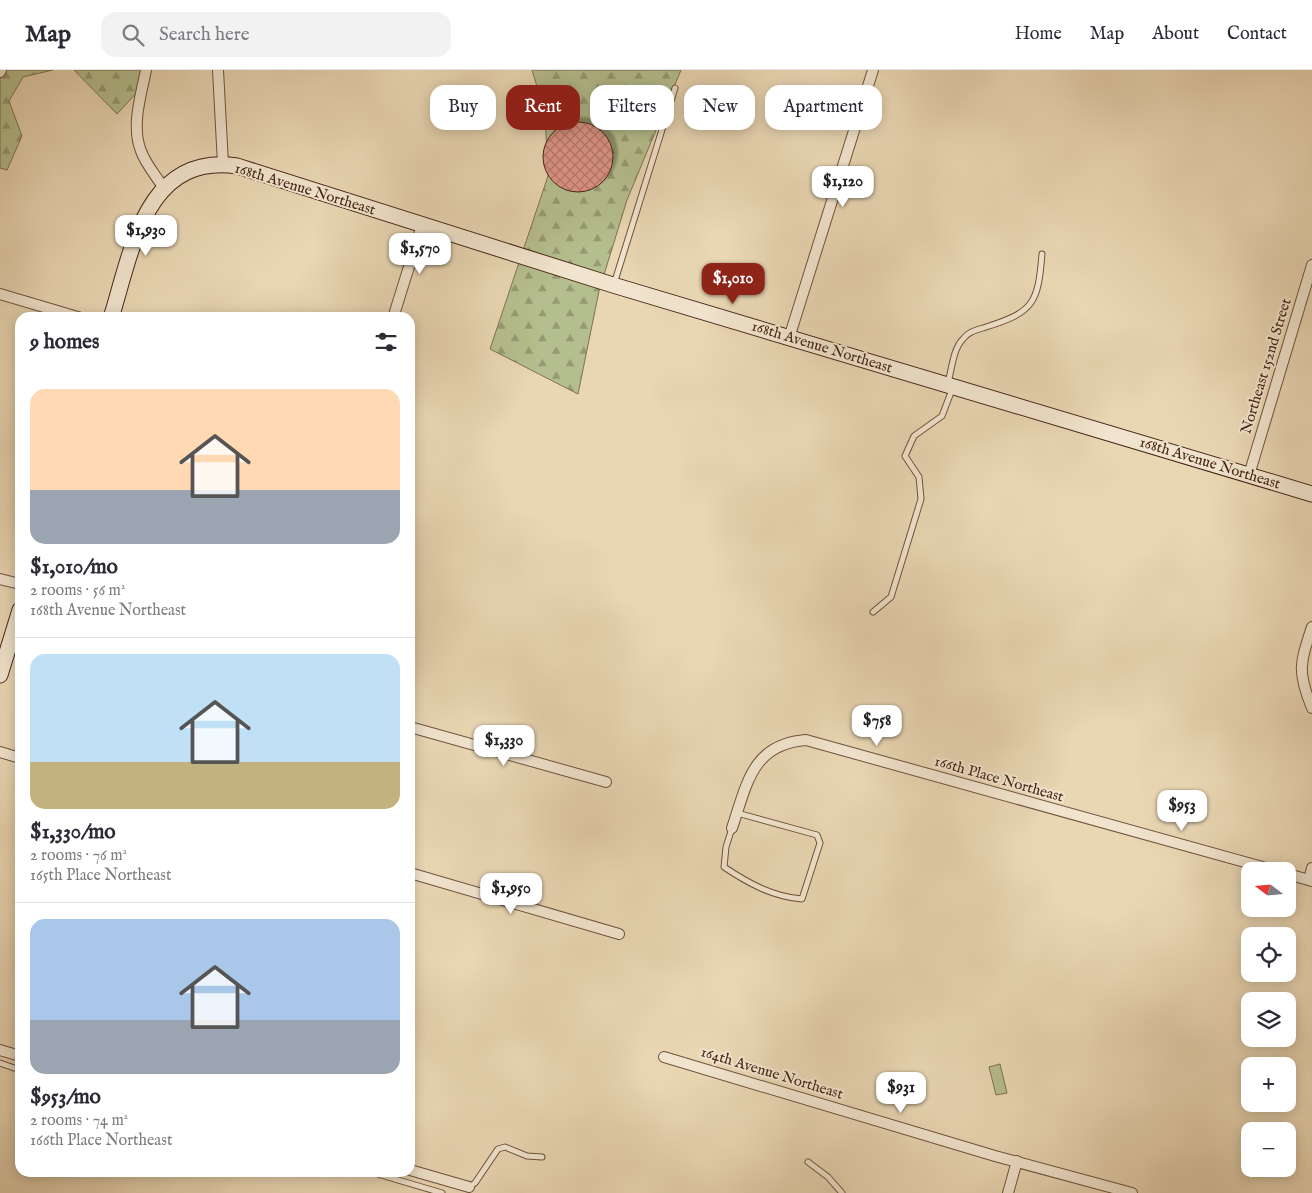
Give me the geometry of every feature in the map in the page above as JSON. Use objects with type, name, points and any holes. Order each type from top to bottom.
[{"type":"street","points":[[113,312],[142,220],[163,187],[140,150],[137,132],[138,108],[146,70]]},
{"type":"street","points":[[218,70],[223,164]]},
{"type":"street","points":[[789,338],[873,70]]},
{"type":"street","name":"168th Avenue Northeast","points":[[163,187],[184,172],[223,164],[237,166],[613,285],[1312,494]]},
{"type":"street","points":[[396,312],[422,225]]},
{"type":"street","name":"Northeast 152nd Street","points":[[1249,475],[1312,265]]},
{"type":"street","points":[[0,294],[60,312]]},
{"type":"street","points":[[0,579],[15,583]]},
{"type":"street","points":[[0,675],[15,627]]},
{"type":"street","points":[[1312,627],[1300,672],[1303,686],[1312,708]]},
{"type":"street","points":[[415,728],[606,782]]},
{"type":"street","name":"166th Place Northeast","points":[[732,828],[746,784],[759,761],[777,746],[806,740],[1245,862]]},
{"type":"street","points":[[0,752],[15,756]]},
{"type":"street","points":[[1296,877],[1310,881],[1312,868]]},
{"type":"street","points":[[415,874],[619,934]]},
{"type":"street","points":[[0,1050],[15,1054]]},
{"type":"street","name":"164th Avenue Northeast","points":[[664,1056],[1017,1161],[1132,1193]]},
{"type":"street","points":[[1008,1193],[1017,1161]]},
{"type":"street","points":[[415,1171],[469,1187]]},
{"type":"lane","points":[[613,285],[675,88]]},
{"type":"lane","points":[[873,612],[891,597],[921,499],[919,477],[905,456],[914,436],[942,416],[958,347],[963,338],[969,332],[1013,318],[1028,308],[1034,300],[1039,289],[1042,254]]},
{"type":"lane","points":[[732,828],[726,847],[724,867],[747,882],[785,898],[802,899],[820,843],[817,835],[737,813]]},
{"type":"lane","points":[[0,1063],[15,1068]]},
{"type":"lane","points":[[469,1187],[475,1183],[498,1149],[505,1147],[527,1156],[542,1157]]},
{"type":"lane","points":[[808,1162],[828,1177],[842,1193]]},
{"type":"lane","points":[[387,1177],[442,1193]]},
{"type":"green space","points":[[0,70],[53,70],[23,77],[9,101],[22,136],[7,170],[0,168]]},
{"type":"green space","points":[[74,70],[146,70],[143,86],[117,114]]},
{"type":"green space","points":[[532,70],[681,70],[674,87],[674,85],[590,85],[590,130],[656,130],[627,200],[599,291],[578,394],[490,349],[548,176],[546,130],[580,130],[580,85],[537,85]]},
{"type":"green space","points":[[1000,1064],[1007,1093],[996,1095],[989,1067]]},
{"type":"building","points":[[580,122],[590,125],[590,130],[600,130],[603,132],[612,150],[612,164],[607,176],[603,182],[585,191],[571,191],[559,186],[553,182],[544,164],[544,150],[553,132],[556,130],[580,130]]}]
